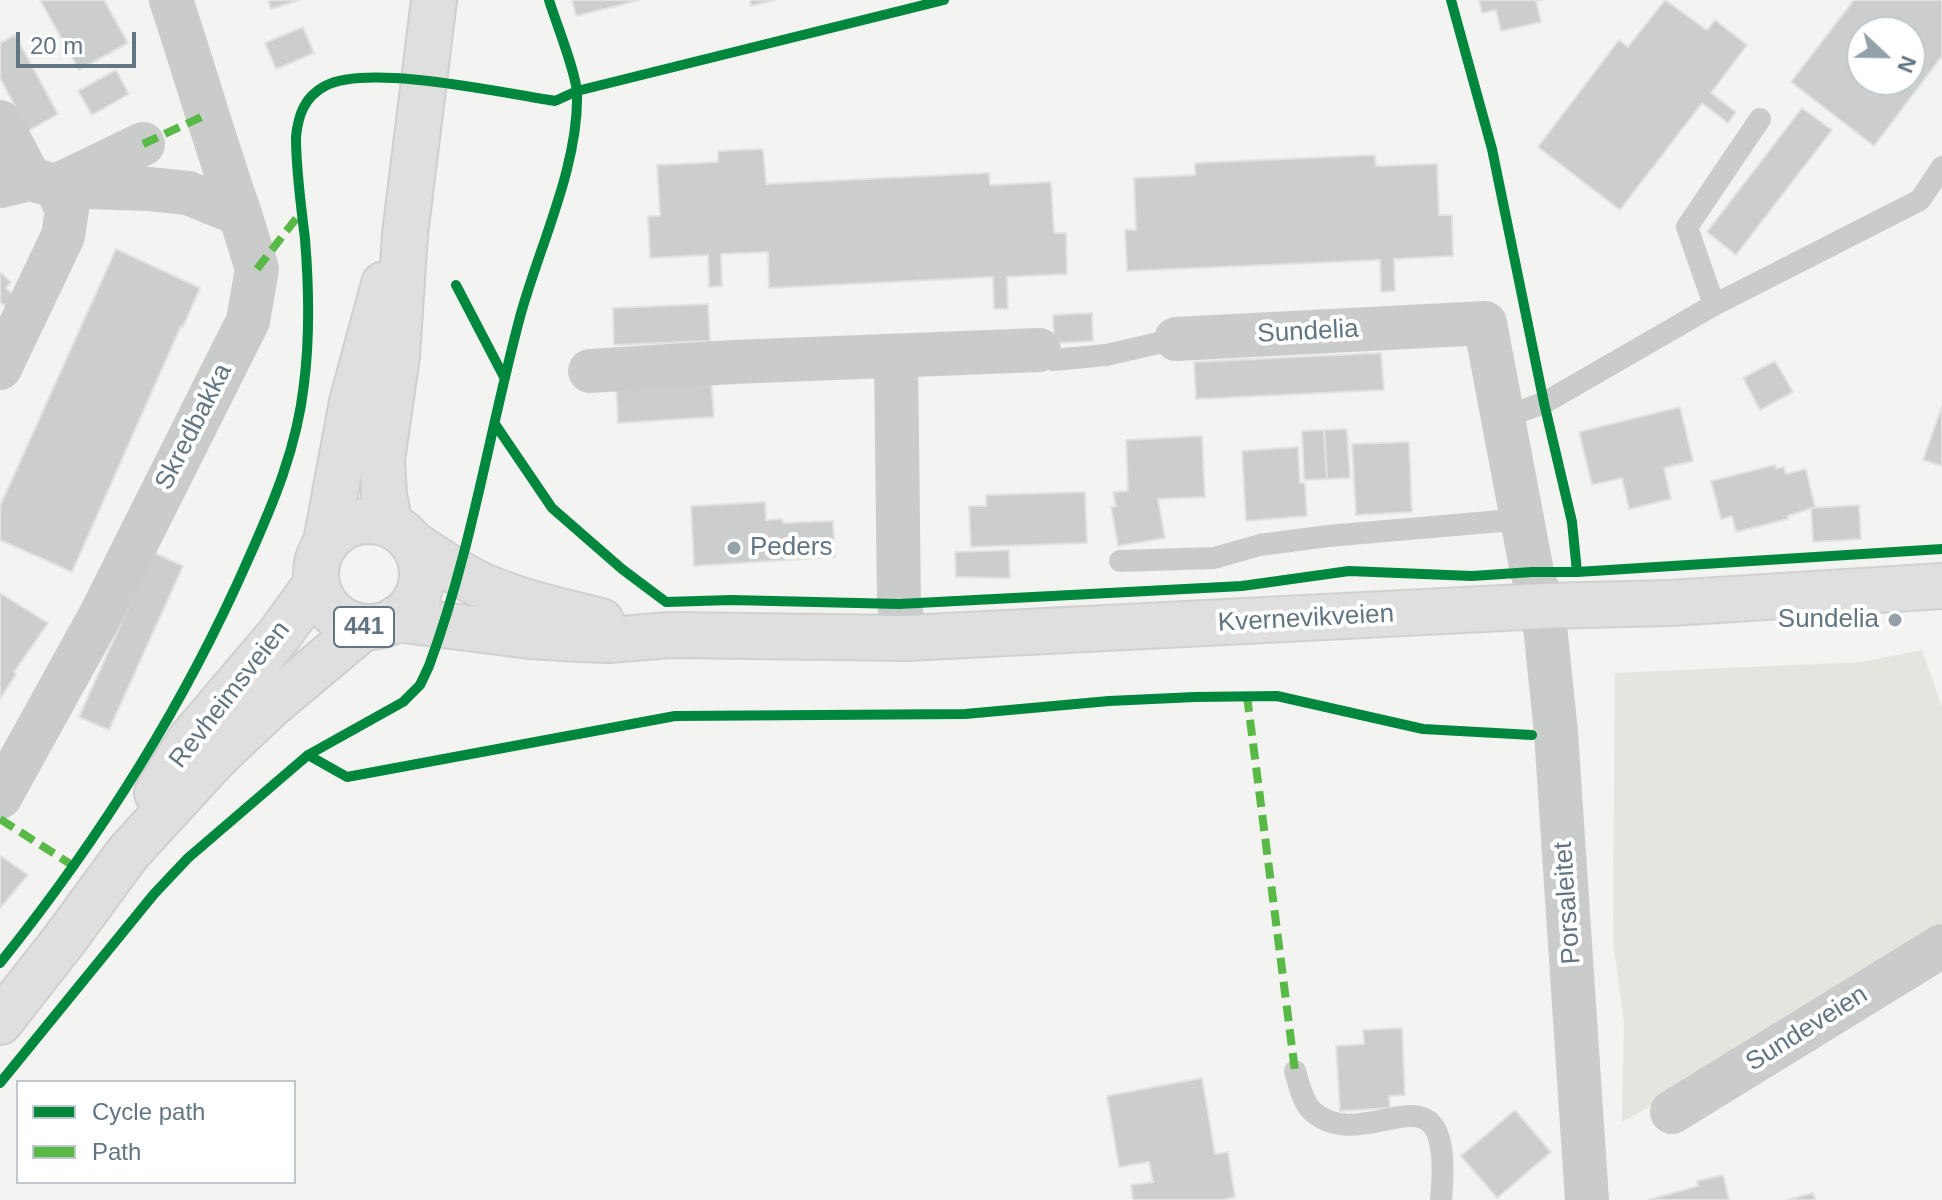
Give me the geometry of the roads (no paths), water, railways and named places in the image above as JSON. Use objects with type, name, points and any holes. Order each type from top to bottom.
[{"type":"main road","name":"441","points":[[405,234],[377,306],[352,402],[326,542],[316,566],[316,584],[322,600],[333,613],[348,623],[380,623],[409,608],[418,594],[422,577],[420,559],[401,534],[384,495],[382,460],[397,356],[405,234],[434,0]]},
{"type":"main road","points":[[326,542],[339,530],[355,522],[373,521],[401,534]]},
{"type":"main road","name":"Kvernevikveien","points":[[401,534],[451,569],[481,585],[603,621],[670,635]]},
{"type":"main road","name":"Revheimsveien","points":[[128,853],[160,786],[190,740],[279,635],[316,584]]},
{"type":"main road","name":"Kvernevikveien","points":[[380,623],[609,640],[670,635],[907,638],[1543,606],[1670,603],[1942,586]]},
{"type":"main road","name":"Revheimsveien","points":[[0,1022],[128,853],[228,746],[271,705],[380,623]]},
{"type":"street","name":"Skredbakka","points":[[0,797],[100,616],[248,321],[257,269],[171,0]]},
{"type":"street","points":[[0,122],[29,184],[67,210],[63,236],[0,368]]},
{"type":"street","points":[[29,184],[143,144]]},
{"type":"street","points":[[29,184],[188,193],[240,214]]},
{"type":"street","name":"Sundelia","points":[[1176,339],[1485,323],[1532,572],[1543,606]]},
{"type":"street","name":"Sundelia","points":[[590,371],[1039,350]]},
{"type":"street","points":[[896,357],[899,604],[907,638]]},
{"type":"street","name":"Porsaleitet","points":[[1543,606],[1556,733],[1587,1200]]},
{"type":"street","name":"Sundeveien","points":[[1672,1112],[1942,946]]},
{"type":"lane","points":[[1714,305],[1687,227],[1760,119]]},
{"type":"lane","points":[[1504,417],[1544,403],[1714,305],[1931,201],[1942,167]]},
{"type":"lane","name":"Sundelia","points":[[1039,350],[1053,360],[1106,355],[1176,339]]},
{"type":"lane","points":[[1120,561],[1214,558],[1260,545],[1328,536],[1524,519]]},
{"type":"lane","points":[[1295,1071],[1302,1095],[1311,1110],[1327,1120],[1346,1126],[1416,1115],[1429,1121],[1438,1132],[1442,1152],[1441,1200]]},
{"type":"place","name":"Peders","points":[[734,548]]},
{"type":"place","name":"Sundelia","points":[[1895,620]]}]
